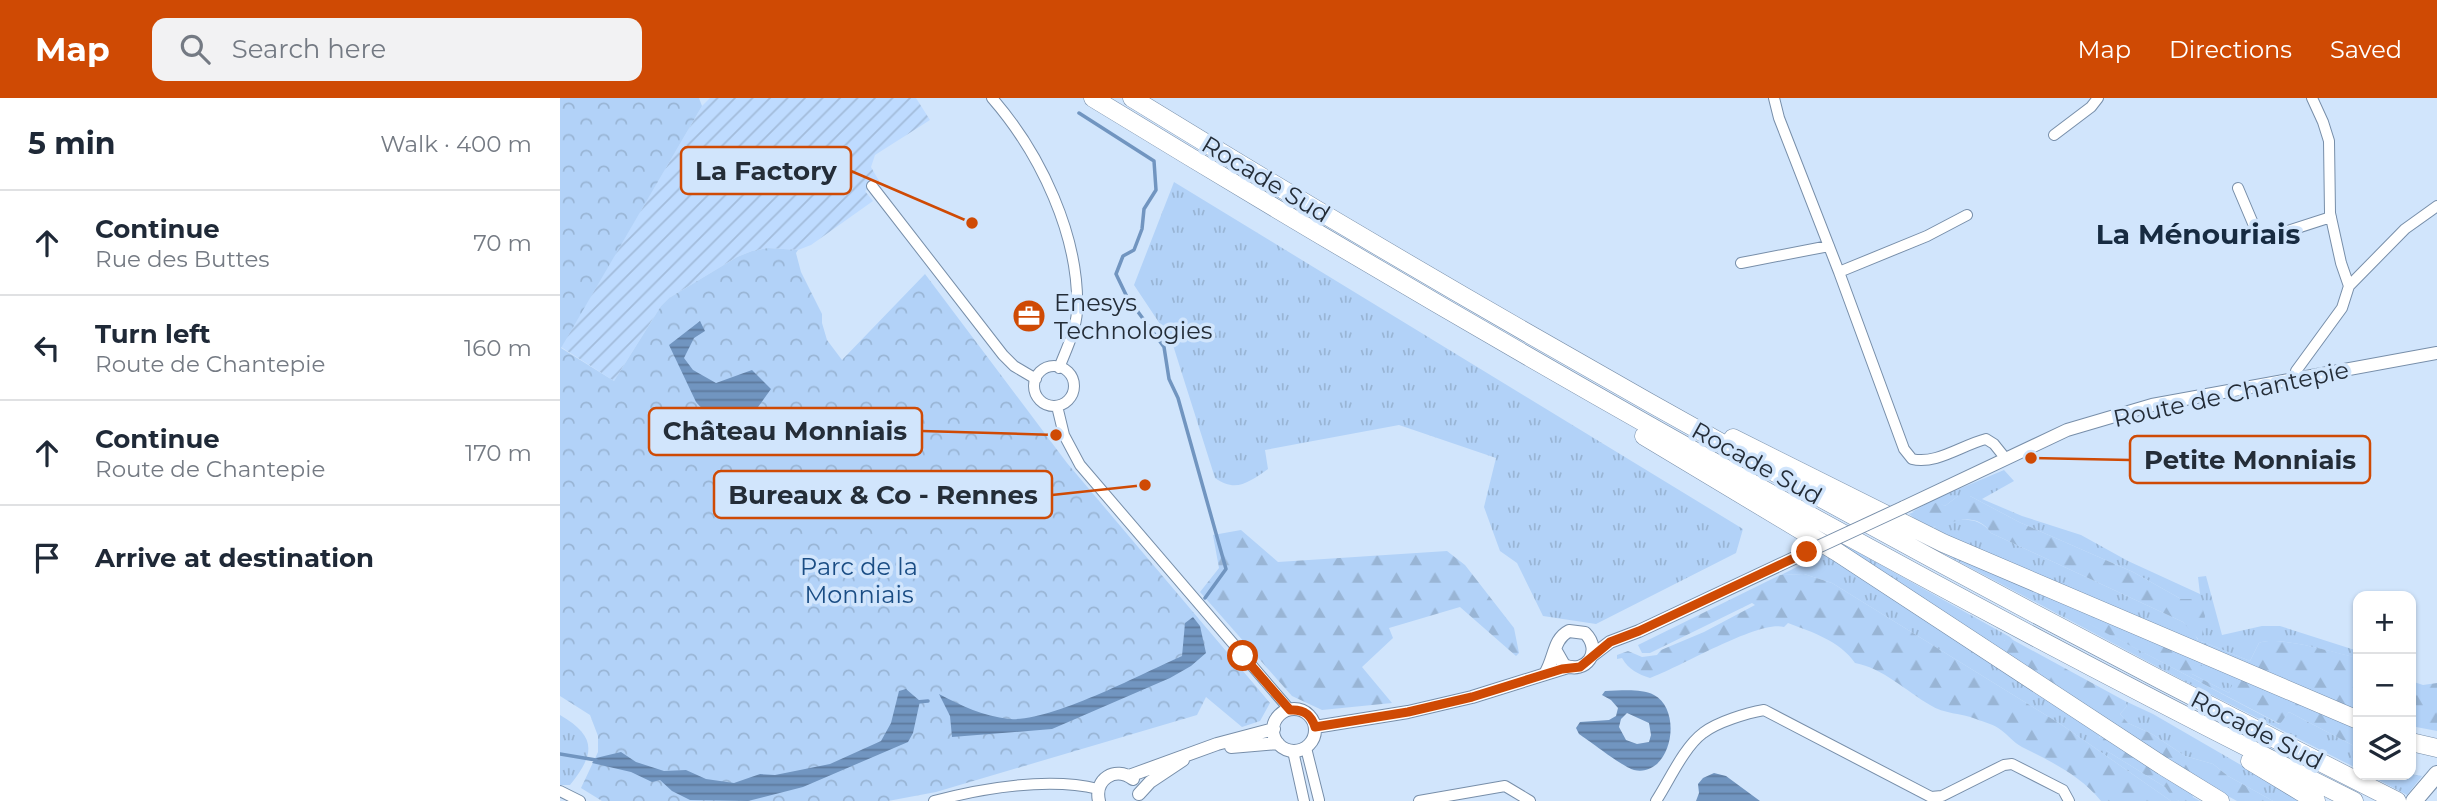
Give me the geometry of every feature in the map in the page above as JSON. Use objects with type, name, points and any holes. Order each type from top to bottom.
[{"type":"highway","name":"Rocade Sud","points":[[1093,98],[1324,238],[1596,396],[1877,552],[2218,734],[2354,801]]},
{"type":"highway","name":"Rocade Sud","points":[[1132,98],[1331,218],[1853,517],[2091,645],[2397,801]]},
{"type":"highway","points":[[1596,396],[1648,439],[1837,552],[2220,801]]},
{"type":"highway","points":[[1657,407],[1686,413],[1955,548],[2353,718]]},
{"type":"highway","points":[[2218,734],[2236,752],[2316,801]]},
{"type":"highway","points":[[2416,742],[2437,748]]},
{"type":"main road","points":[[2414,801],[2437,774]]},
{"type":"street","points":[[992,98],[1009,117],[1046,178],[1059,208],[1067,238],[1077,310],[1075,326],[1059,368]]},
{"type":"street","points":[[1774,98],[1779,118],[1904,449],[1912,459],[1932,459],[1969,443],[1986,439],[1994,444],[2006,459]]},
{"type":"street","points":[[2054,135],[2091,107],[2098,98]]},
{"type":"street","points":[[2312,98],[2329,141],[2331,217],[2349,286]]},
{"type":"street","points":[[872,186],[1003,355],[1014,366],[1036,379]]},
{"type":"street","points":[[2238,188],[2260,240],[2331,217]]},
{"type":"street","points":[[2296,378],[2296,371],[2342,308],[2349,286],[2405,229],[2437,206]]},
{"type":"street","points":[[1839,272],[1927,236],[1967,215]]},
{"type":"street","points":[[1741,263],[1829,246]]},
{"type":"street","name":"Route de Chantepie","points":[[1592,655],[1610,642],[1639,631],[2067,430],[2152,405],[2437,353]]},
{"type":"street","points":[[1048,368],[1059,368],[1069,374],[1073,390],[1068,401],[1052,406],[1041,401],[1035,391],[1036,379],[1048,368]]},
{"type":"street","points":[[1057,406],[1064,435],[1080,465],[1290,710]]},
{"type":"street","points":[[1545,674],[1553,662],[1560,637],[1569,631],[1580,631],[1589,637],[1610,642]]},
{"type":"street","points":[[1315,727],[1408,712],[1462,699],[1568,667],[1586,665],[1594,649],[1589,637]]},
{"type":"street","points":[[1556,651],[1560,661],[1568,667]]},
{"type":"street","points":[[1278,743],[1274,729],[1277,719],[1290,710],[1297,709],[1309,715],[1315,727],[1314,739],[1299,750]]},
{"type":"street","points":[[1656,801],[1703,732],[1747,712],[1764,710],[1931,797],[1942,796],[2004,765],[2012,764],[2063,790],[2069,801]]},
{"type":"street","points":[[1129,776],[1217,744],[1274,729]]},
{"type":"street","points":[[1139,797],[1150,782],[1181,761],[1235,746],[1278,743],[1299,750]]},
{"type":"street","points":[[1299,750],[1314,801]]},
{"type":"street","points":[[934,801],[1024,785],[1086,786],[1099,795],[1105,778],[1116,773],[1134,780],[1139,797]]},
{"type":"street","points":[[1419,801],[1504,786],[1530,801]]},
{"type":"street","points":[[560,791],[580,801]]},
{"type":"shaded area","points":[[710,98],[916,98],[930,120],[875,155],[871,167],[879,181],[865,191],[873,201],[811,245],[798,250],[768,248],[752,251],[737,257],[669,298],[661,306],[614,381],[561,347],[702,106]]},
{"type":"shaded area","points":[[700,321],[705,331],[694,338],[684,358],[693,370],[716,383],[752,370],[771,389],[740,432],[719,427],[696,402],[669,345]]},
{"type":"shaded area","points":[[1193,617],[1200,626],[1206,653],[1191,666],[1170,678],[1052,729],[952,737],[950,716],[939,694],[973,710],[999,718],[1027,718],[1048,713],[1096,695],[1182,656],[1185,623]]},
{"type":"shaded area","points":[[906,689],[920,701],[913,733],[908,742],[803,787],[748,801],[690,800],[672,791],[660,780],[652,782],[631,772],[592,763],[596,758],[621,752],[636,762],[664,771],[686,770],[706,779],[734,783],[760,774],[775,775],[830,764],[881,741],[891,723],[899,691]]},
{"type":"shaded area","points":[[1605,691],[1643,691],[1654,695],[1663,703],[1671,728],[1669,742],[1657,764],[1647,770],[1634,770],[1579,734],[1576,728],[1580,722],[1609,720],[1616,716],[1618,708],[1602,695]],"holes":[[[1627,713],[1649,723],[1649,742],[1637,744],[1626,740],[1619,727],[1621,719]]]},
{"type":"shaded area","points":[[1714,773],[1726,776],[1760,801],[1696,801],[1698,784],[1703,778]]},
{"type":"green space","name":"Parc de la Monniais","points":[[560,98],[699,98],[702,106],[561,348],[614,381],[661,306],[669,298],[737,257],[768,248],[798,250],[796,253],[801,272],[822,314],[827,340],[842,360],[925,274],[1067,463],[1270,703],[1260,721],[1242,727],[1206,697],[1197,715],[936,792],[888,801],[602,801],[581,788],[598,752],[598,736],[590,715],[560,696]]},
{"type":"green space","points":[[1174,182],[1743,529],[1736,553],[1596,624],[1543,616],[1517,563],[1500,551],[1484,507],[1496,458],[1399,425],[1265,450],[1268,469],[1242,484],[1229,485],[1215,478],[1172,342],[1134,285]]},
{"type":"green space","points":[[2004,470],[2014,481],[1982,499],[2022,516],[2081,535],[2128,561],[2200,594],[2198,577],[2206,576],[2222,635],[2262,626],[2280,626],[2353,649],[2353,657],[2293,643],[2268,641],[2259,643],[2250,661],[2201,641],[2199,645],[1935,531],[1934,527],[1949,522],[1972,520],[1991,533],[2183,622],[2198,640],[2192,599],[2181,599],[2133,572],[2019,522],[1970,496],[1958,496],[1945,506],[1938,503],[1916,513],[1912,512],[1935,499]]},
{"type":"green space","points":[[1958,496],[1970,496],[2019,522],[2133,572],[2181,599],[2192,599],[2202,607],[2205,616],[2201,641],[2250,661],[2259,643],[2268,641],[2307,646],[2353,657],[2353,709],[2199,645],[2200,641],[2183,622],[1991,533],[1977,521],[1960,520],[1927,528],[1909,514],[1938,502],[1945,506]]},
{"type":"green space","points":[[1888,524],[2207,661],[2202,664],[2233,685],[2229,693],[2192,674],[2191,670],[2086,622],[2279,724],[2289,712],[2353,745],[2353,766],[2186,682]]},
{"type":"green space","points":[[1241,530],[1278,562],[1447,551],[1465,565],[1514,628],[1519,653],[1516,656],[1460,607],[1389,628],[1393,638],[1362,667],[1392,703],[1322,710],[1292,696],[1200,592],[1219,568],[1213,535]]},
{"type":"green space","points":[[1843,544],[2013,640],[2005,640],[1996,649],[1838,547]]},
{"type":"green space","points":[[1822,554],[2104,735],[2099,737],[2107,751],[2165,787],[2179,801],[2171,801],[2062,725],[1832,583],[1804,574],[1781,575]]},
{"type":"green space","points":[[1804,574],[1832,583],[2062,725],[2171,801],[2101,801],[2074,776],[2019,745],[1996,727],[1935,708],[1885,675],[1855,663],[1834,643],[1788,623],[1784,627],[1772,627],[1738,637],[1650,678],[1634,671],[1622,658],[1617,659],[1617,655],[1628,651],[1642,657],[1657,655],[1661,650],[1704,632],[1755,605],[1752,603],[1650,653],[1642,653],[1638,645],[1780,575]]},
{"type":"green space","points":[[2095,617],[2171,648],[2192,664],[2192,674],[2229,693],[2232,685],[2202,671],[2200,667],[2207,661],[2353,724],[2353,745],[2289,712],[2280,724],[2085,622]]},
{"type":"green space","points":[[2013,640],[2125,701],[2127,706],[2120,714],[2128,723],[2152,734],[2185,756],[2213,764],[2228,776],[2273,801],[2237,801],[2213,788],[1996,649],[1999,643]]},
{"type":"green space","points":[[2416,683],[2423,685],[2437,683],[2437,731],[2416,727]]},
{"type":"green space","points":[[2125,701],[2153,714],[2303,801],[2273,801],[2228,776],[2213,764],[2185,756],[2152,734],[2128,723],[2120,714],[2127,706]]},
{"type":"green space","points":[[560,715],[580,730],[588,746],[584,764],[570,785],[560,785]]},
{"type":"green space","points":[[2104,735],[2200,801],[2179,801],[2173,798],[2165,787],[2107,751],[2097,739]]},
{"type":"green space","points":[[2416,775],[2422,776],[2407,795],[2378,780],[2416,780]]},
{"type":"waterway","points":[[1079,113],[1154,161],[1156,190],[1144,209],[1142,229],[1134,250],[1123,256],[1116,274],[1127,297],[1164,347],[1169,379],[1178,398],[1226,569],[1205,598]]},
{"type":"waterway","points":[[917,702],[928,701]]},
{"type":"waterway","points":[[560,754],[596,760]]},
{"type":"place","name":"La Factory","points":[[972,223]]},
{"type":"place","name":"Enesys Technologies","points":[[1029,316]]},
{"type":"place","name":"Château Monniais","points":[[1056,435]]},
{"type":"place","name":"Petite Monniais","points":[[2031,458]]},
{"type":"place","name":"Bureaux & Co - Rennes","points":[[1145,485]]},
{"type":"district","name":"La Ménouriais","points":[[2198,234]]},
{"type":"route","points":[[1243,656],[1290,710],[1297,709],[1309,715],[1315,727],[1408,712],[1472,697],[1568,667],[1586,665],[1592,655],[1610,642],[1807,552]]}]
